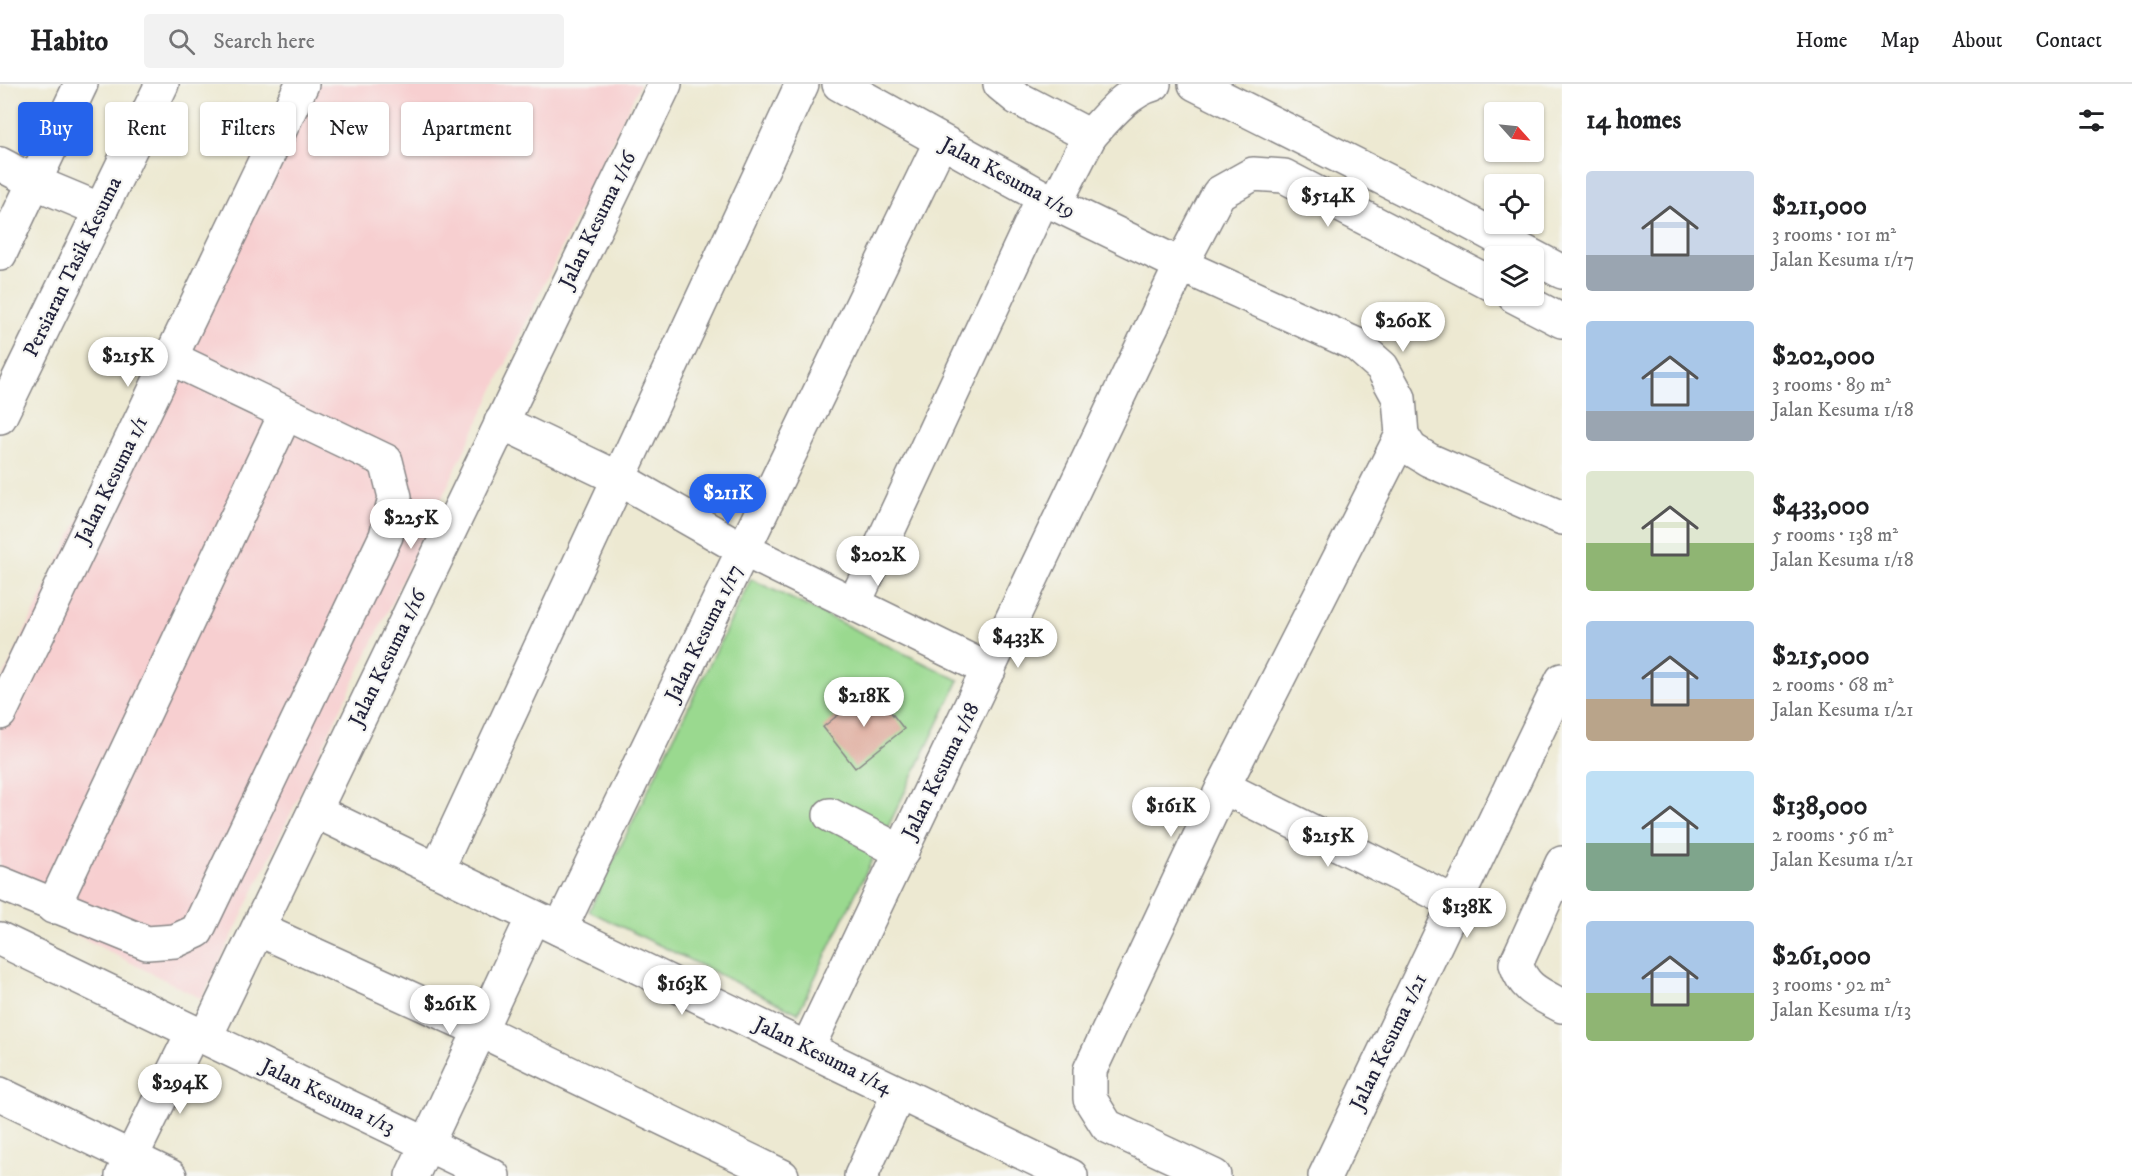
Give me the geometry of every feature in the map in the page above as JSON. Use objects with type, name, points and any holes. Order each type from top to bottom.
[{"type":"street","points":[[0,254],[81,84]]},
{"type":"street","name":"Persiaran Tasik Kesuma","points":[[0,417],[162,84]]},
{"type":"street","name":"Jalan Kesuma 1/1","points":[[0,713],[302,84]]},
{"type":"street","points":[[436,870],[802,84]]},
{"type":"street","name":"Jalan Kesuma 1/19","points":[[839,84],[1049,201],[1181,265],[1357,345],[1382,367],[1399,398],[1402,435]]},
{"type":"street","points":[[1000,84],[1017,98],[1090,136]]},
{"type":"street","points":[[854,604],[1049,201],[1090,136],[1113,111],[1143,87],[1154,84]]},
{"type":"street","points":[[1195,84],[1448,211],[1562,272]]},
{"type":"street","name":"Jalan Kesuma 1/16","points":[[127,1167],[258,929],[659,90]]},
{"type":"street","name":"Jalan Kesuma 1/17","points":[[412,1176],[480,1030],[547,923],[744,550],[940,142]]},
{"type":"street","points":[[0,164],[34,182],[101,210]]},
{"type":"street","name":"Jalan Kesuma 1/18","points":[[807,1049],[1181,265],[1219,193],[1252,174],[1284,176],[1484,280]]},
{"type":"street","points":[[1533,306],[1562,321]]},
{"type":"street","points":[[0,883],[53,907],[147,943],[175,941],[197,931],[386,536],[395,497],[386,461],[171,358]]},
{"type":"street","points":[[53,907],[286,413]]},
{"type":"street","points":[[501,422],[618,478],[744,550],[989,670]]},
{"type":"street","points":[[1402,435],[1410,448],[1429,460],[1562,518]]},
{"type":"street","points":[[1214,1176],[1107,1125],[1090,1099],[1090,1070],[1223,787],[1402,435]]},
{"type":"street","name":"Jalan Kesuma 1/21","points":[[1325,1176],[1562,680]]},
{"type":"street","points":[[1223,787],[1456,903]]},
{"type":"street","name":"Jalan Kesuma 1/14","points":[[315,811],[1071,1176]]},
{"type":"street","points":[[830,814],[902,852]]},
{"type":"street","points":[[1562,863],[1516,964],[1521,979],[1535,992],[1562,1006]]},
{"type":"street","points":[[258,929],[480,1030],[782,1176]]},
{"type":"street","name":"Jalan Kesuma 1/13","points":[[0,939],[493,1176]]},
{"type":"street","points":[[861,1176],[899,1093]]},
{"type":"street","points":[[0,1094],[127,1167],[170,1176]]},
{"type":"shaded area","points":[[288,84],[640,84],[202,999],[0,896],[0,684],[253,156],[296,156],[296,102],[279,102]]},
{"type":"green space","points":[[751,579],[959,680],[798,1013],[589,911]]},
{"type":"building","points":[[872,688],[904,729],[855,768],[823,727]]}]
